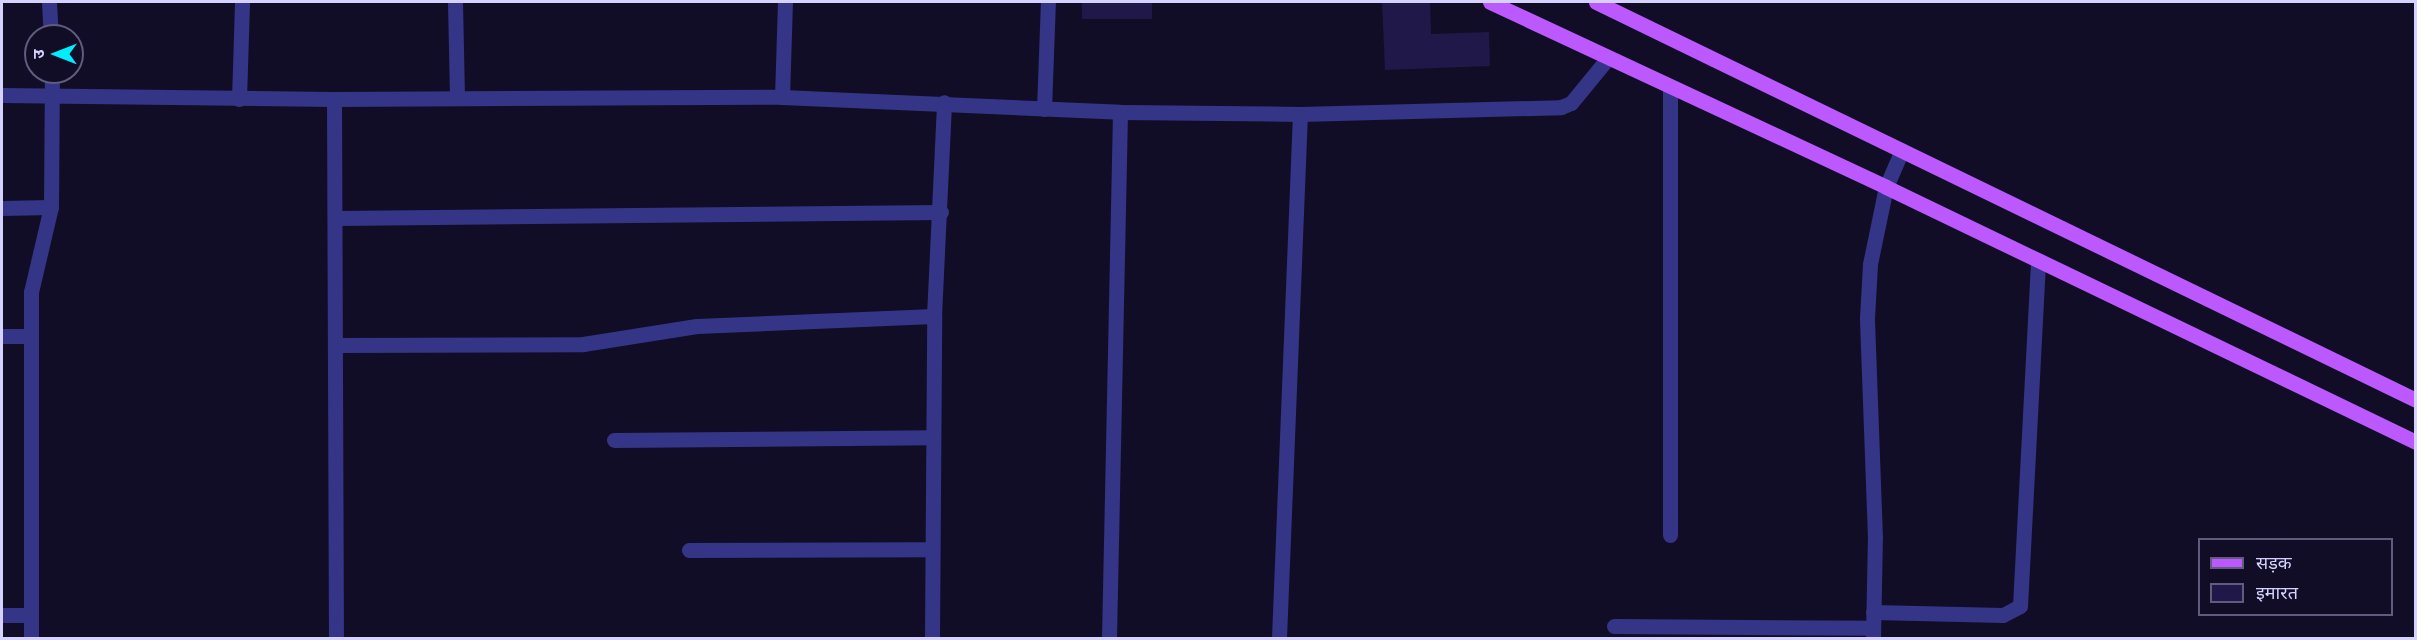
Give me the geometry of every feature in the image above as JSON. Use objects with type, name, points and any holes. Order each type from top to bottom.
[{"type":"main road","points":[[1490,2],[1886,187],[2415,442]]},
{"type":"main road","points":[[1596,2],[2415,400]]},
{"type":"street","points":[[49,2],[50,24]]},
{"type":"street","points":[[239,99],[242,2]]},
{"type":"street","points":[[455,2],[457,96]]},
{"type":"street","points":[[782,97],[785,2]]},
{"type":"street","points":[[1044,109],[1048,2]]},
{"type":"street","points":[[2,95],[239,99],[457,96],[782,97],[944,102],[1120,112],[1300,114],[1561,107],[1571,103],[1608,58]]},
{"type":"street","points":[[31,639],[31,292],[51,207],[53,84]]},
{"type":"street","points":[[1670,88],[1670,535]]},
{"type":"street","points":[[334,99],[336,639]]},
{"type":"street","points":[[932,639],[934,316],[941,212],[944,102]]},
{"type":"street","points":[[1109,639],[1120,112]]},
{"type":"street","points":[[1279,639],[1300,114]]},
{"type":"street","points":[[1873,626],[1875,538],[1866,338],[1870,264],[1886,187],[1902,150]]},
{"type":"street","points":[[2,207],[51,207]]},
{"type":"street","points":[[336,218],[941,212]]},
{"type":"street","points":[[1614,626],[1873,626],[2003,615],[2020,606],[2038,260]]},
{"type":"street","points":[[336,345],[583,344],[697,326],[934,316]]},
{"type":"street","points":[[2,336],[31,336]]},
{"type":"street","points":[[614,440],[933,437]]},
{"type":"street","points":[[689,550],[932,549]]},
{"type":"street","points":[[2,615],[31,615]]},
{"type":"building","points":[[1082,2],[1152,2],[1152,19],[1082,19]]},
{"type":"building","points":[[1382,2],[1430,2],[1431,34],[1489,32],[1490,66],[1385,70]]}]
